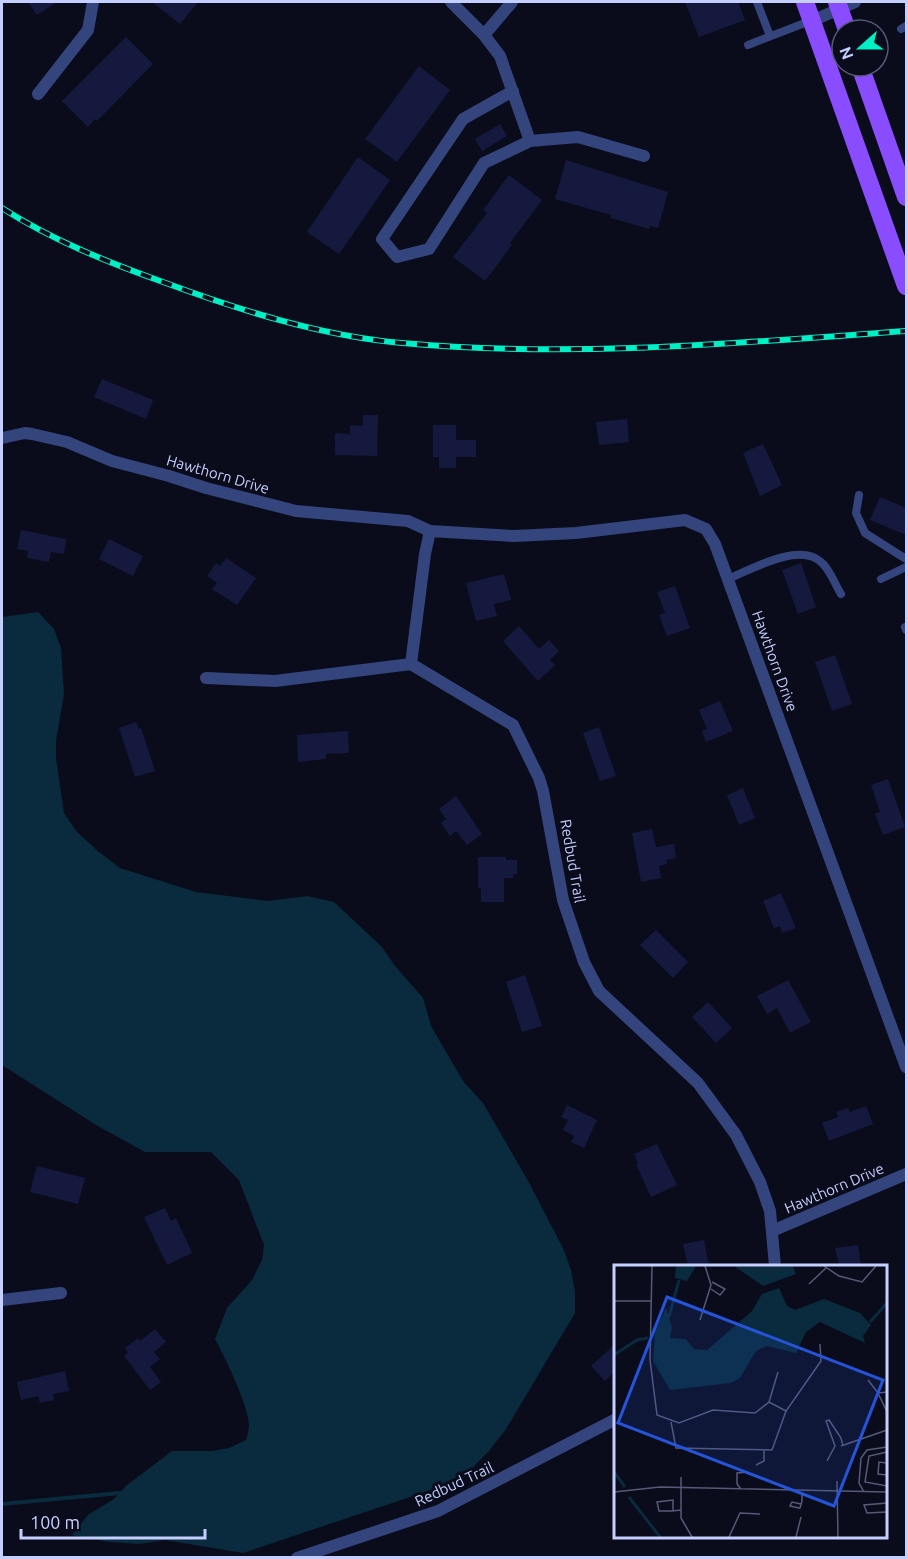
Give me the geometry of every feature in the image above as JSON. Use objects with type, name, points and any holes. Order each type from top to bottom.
[{"type":"main road","points":[[805,2],[906,285]]},
{"type":"main road","points":[[864,78],[906,197]]},
{"type":"street","points":[[38,94],[88,30],[93,2]]},
{"type":"street","points":[[451,2],[484,35],[500,56],[530,141]]},
{"type":"street","points":[[484,35],[512,2]]},
{"type":"street","points":[[812,21],[844,4]]},
{"type":"street","points":[[513,91],[463,119],[382,239],[397,257],[429,249],[484,163],[530,141],[578,137],[644,156]]},
{"type":"street","name":"Hawthorn Drive","points":[[2,438],[25,433],[32,434],[68,442],[112,461],[169,476],[206,489],[296,511],[408,521],[430,531],[514,536],[576,533],[685,520],[706,530],[715,544],[906,1067]]},
{"type":"street","points":[[206,678],[275,681],[411,664],[430,531]]},
{"type":"street","name":"Redbud Trail","points":[[411,664],[513,724],[543,791],[563,900],[584,962],[599,992],[698,1083],[736,1135],[760,1182],[770,1211],[775,1265]]},
{"type":"street","name":"Hawthorn Drive","points":[[772,1231],[906,1174]]},
{"type":"street","points":[[2,1300],[61,1293]]},
{"type":"street","name":"Redbud Trail","points":[[297,1557],[438,1511],[614,1420]]},
{"type":"lane","points":[[757,2],[770,36]]},
{"type":"lane","points":[[748,45],[812,21]]},
{"type":"lane","points":[[859,495],[856,513],[865,533],[906,560]]},
{"type":"lane","points":[[728,579],[797,554],[810,555],[823,563],[841,594]]},
{"type":"lane","points":[[881,579],[906,567]]},
{"type":"water","points":[[38,612],[54,629],[61,648],[64,694],[56,741],[56,758],[64,813],[77,832],[120,868],[196,892],[267,901],[307,896],[334,902],[382,947],[423,998],[431,1026],[463,1081],[483,1103],[527,1179],[563,1248],[571,1270],[575,1292],[575,1313],[506,1429],[470,1470],[434,1489],[243,1553],[165,1540],[139,1544],[109,1542],[72,1535],[88,1515],[114,1499],[127,1485],[172,1451],[212,1451],[229,1448],[246,1440],[249,1426],[245,1407],[236,1382],[215,1339],[227,1308],[252,1280],[262,1260],[264,1245],[239,1180],[211,1152],[145,1152],[96,1125],[2,1065],[2,617]]},
{"type":"building","points":[[28,2],[57,2],[37,15]]},
{"type":"building","points":[[152,2],[198,2],[180,24]]},
{"type":"building","points":[[685,2],[738,2],[745,20],[699,37]]},
{"type":"building","points":[[126,37],[153,64],[97,121],[95,119],[88,127],[62,101]]},
{"type":"building","points":[[419,66],[450,90],[397,162],[365,139]]},
{"type":"building","points":[[500,124],[507,136],[482,151],[475,139]]},
{"type":"building","points":[[358,157],[390,180],[339,254],[307,232]]},
{"type":"building","points":[[566,160],[668,192],[658,228],[650,226],[649,229],[555,199]]},
{"type":"building","points":[[509,175],[542,200],[485,281],[453,257],[487,213],[483,210]]},
{"type":"building","points":[[102,379],[153,400],[146,419],[94,397]]},
{"type":"building","points":[[363,415],[378,415],[377,456],[335,455],[335,433],[350,434],[350,425],[363,426]]},
{"type":"building","points":[[627,419],[629,442],[599,445],[596,422]]},
{"type":"building","points":[[433,425],[456,425],[456,440],[476,440],[476,457],[456,457],[456,468],[439,468],[439,457],[433,457]]},
{"type":"building","points":[[763,444],[782,485],[760,496],[743,453]]},
{"type":"building","points":[[880,497],[906,508],[906,535],[870,520]]},
{"type":"building","points":[[21,530],[66,539],[64,554],[51,552],[49,562],[27,558],[28,551],[17,549]]},
{"type":"building","points":[[109,539],[143,556],[133,576],[99,559]]},
{"type":"building","points":[[226,558],[256,578],[237,605],[212,589],[217,583],[207,576],[216,563],[220,566]]},
{"type":"building","points":[[801,563],[816,607],[798,614],[782,570]]},
{"type":"building","points":[[504,574],[511,600],[494,604],[497,616],[476,621],[466,583]]},
{"type":"building","points":[[675,586],[690,628],[667,636],[659,615],[665,613],[657,592]]},
{"type":"building","points":[[519,626],[539,649],[549,640],[559,651],[550,660],[555,665],[538,681],[503,641]]},
{"type":"building","points":[[835,655],[852,704],[832,711],[815,662]]},
{"type":"building","points":[[720,701],[733,731],[706,742],[702,731],[707,729],[699,710]]},
{"type":"building","points":[[136,722],[139,729],[141,728],[155,771],[135,777],[119,728]]},
{"type":"building","points":[[599,727],[616,776],[600,781],[583,733]]},
{"type":"building","points":[[348,731],[349,753],[326,754],[326,759],[298,762],[297,735]]},
{"type":"building","points":[[888,779],[905,827],[883,835],[875,814],[880,812],[871,785]]},
{"type":"building","points":[[743,788],[755,818],[739,825],[727,795]]},
{"type":"building","points":[[456,796],[482,834],[467,845],[456,831],[450,836],[441,823],[446,819],[439,809]]},
{"type":"building","points":[[652,829],[656,847],[674,844],[676,858],[667,860],[667,864],[659,866],[661,878],[641,882],[632,833]]},
{"type":"building","points":[[478,857],[506,857],[506,860],[517,860],[517,874],[513,874],[513,878],[504,878],[504,902],[481,902],[481,888],[478,888]]},
{"type":"building","points":[[781,893],[796,928],[782,933],[780,926],[774,928],[763,901]]},
{"type":"building","points":[[656,930],[688,962],[673,978],[640,945]]},
{"type":"building","points":[[525,975],[542,1026],[522,1032],[506,982]]},
{"type":"building","points":[[788,980],[811,1022],[790,1033],[777,1008],[767,1014],[757,996]]},
{"type":"building","points":[[708,1002],[732,1028],[716,1043],[692,1017]]},
{"type":"building","points":[[567,1105],[597,1120],[584,1148],[571,1142],[574,1136],[563,1130],[568,1120],[561,1117]]},
{"type":"building","points":[[866,1106],[873,1124],[829,1141],[822,1123],[838,1117],[836,1112],[848,1108],[850,1112]]},
{"type":"building","points":[[657,1144],[677,1185],[651,1197],[636,1164],[638,1163],[634,1154]]},
{"type":"building","points":[[37,1166],[85,1178],[78,1204],[30,1192]]},
{"type":"building","points":[[165,1208],[171,1221],[176,1218],[192,1253],[167,1265],[144,1217]]},
{"type":"building","points":[[704,1240],[709,1265],[688,1265],[683,1244]]},
{"type":"building","points":[[858,1245],[861,1265],[839,1265],[835,1248]]},
{"type":"building","points":[[155,1329],[166,1342],[154,1352],[160,1359],[150,1367],[161,1382],[150,1390],[124,1356],[128,1352],[125,1348],[138,1338],[140,1341]]},
{"type":"building","points":[[614,1345],[614,1372],[605,1381],[591,1366]]},
{"type":"building","points":[[65,1371],[69,1391],[53,1394],[54,1400],[40,1403],[38,1396],[21,1400],[17,1382]]},
{"type":"waterway","points":[[2,1504],[120,1493]]},
{"type":"railway","points":[[2,208],[80,249],[192,292],[251,312],[311,328],[372,340],[465,347],[591,349],[717,344],[906,331]]}]
